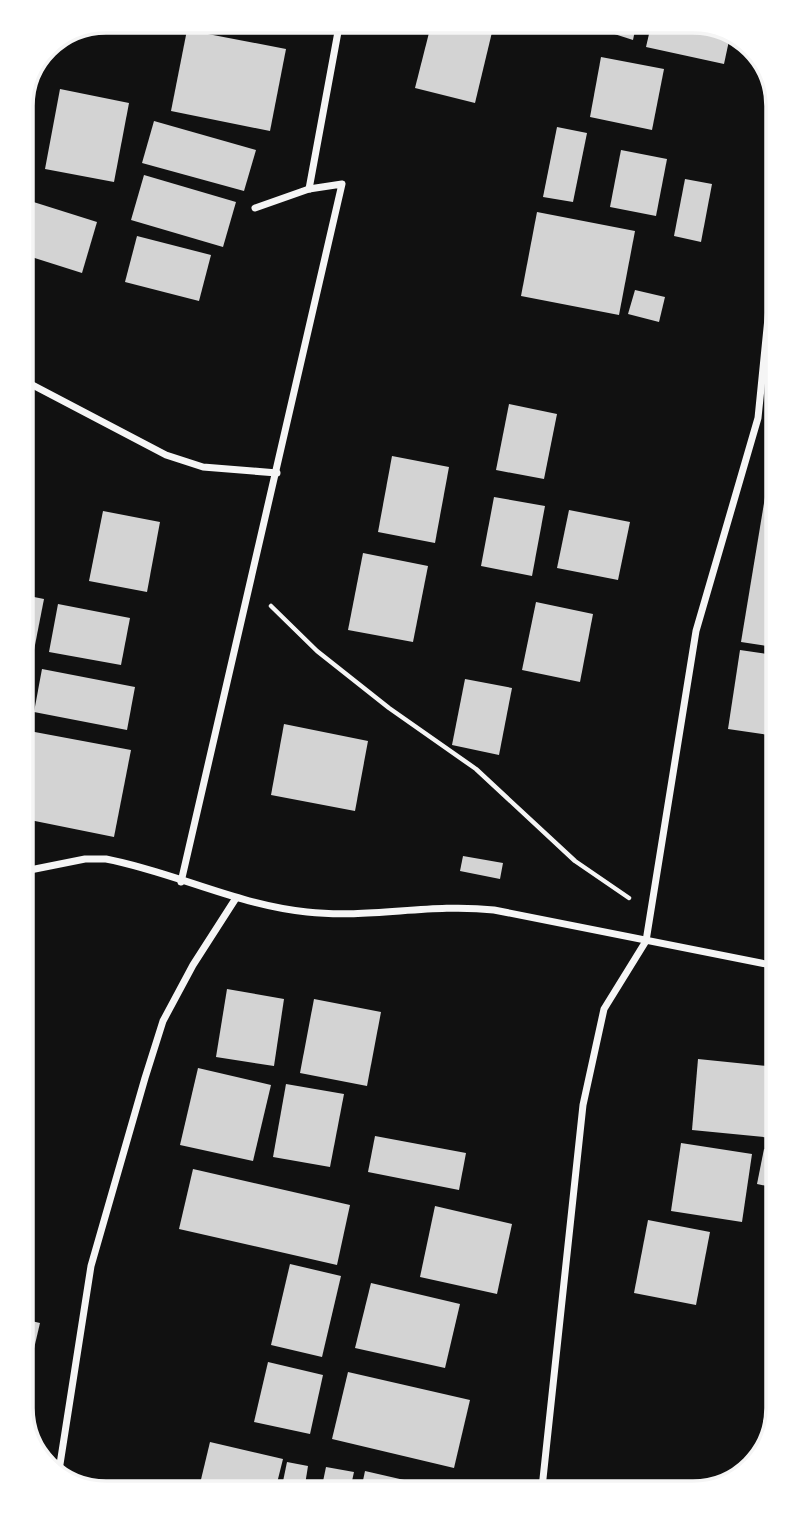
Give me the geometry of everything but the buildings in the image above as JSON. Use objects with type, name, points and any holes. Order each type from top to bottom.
[{"type":"street","points":[[309,188],[338,33]]},
{"type":"street","points":[[181,882],[342,184],[309,188],[255,208]]},
{"type":"street","points":[[543,1481],[583,1105],[591,1063],[604,1009],[646,941],[696,631],[758,418],[766,338]]},
{"type":"street","points":[[33,385],[166,455],[204,467],[277,472]]},
{"type":"street","points":[[33,869],[85,859],[106,859],[236,898],[304,912],[350,916],[456,906],[766,964]]},
{"type":"street","points":[[60,1464],[91,1266],[145,1078],[163,1021],[193,965],[236,898]]},
{"type":"path","points":[[251,586],[317,651],[389,708],[476,769],[575,861],[650,913]]}]
